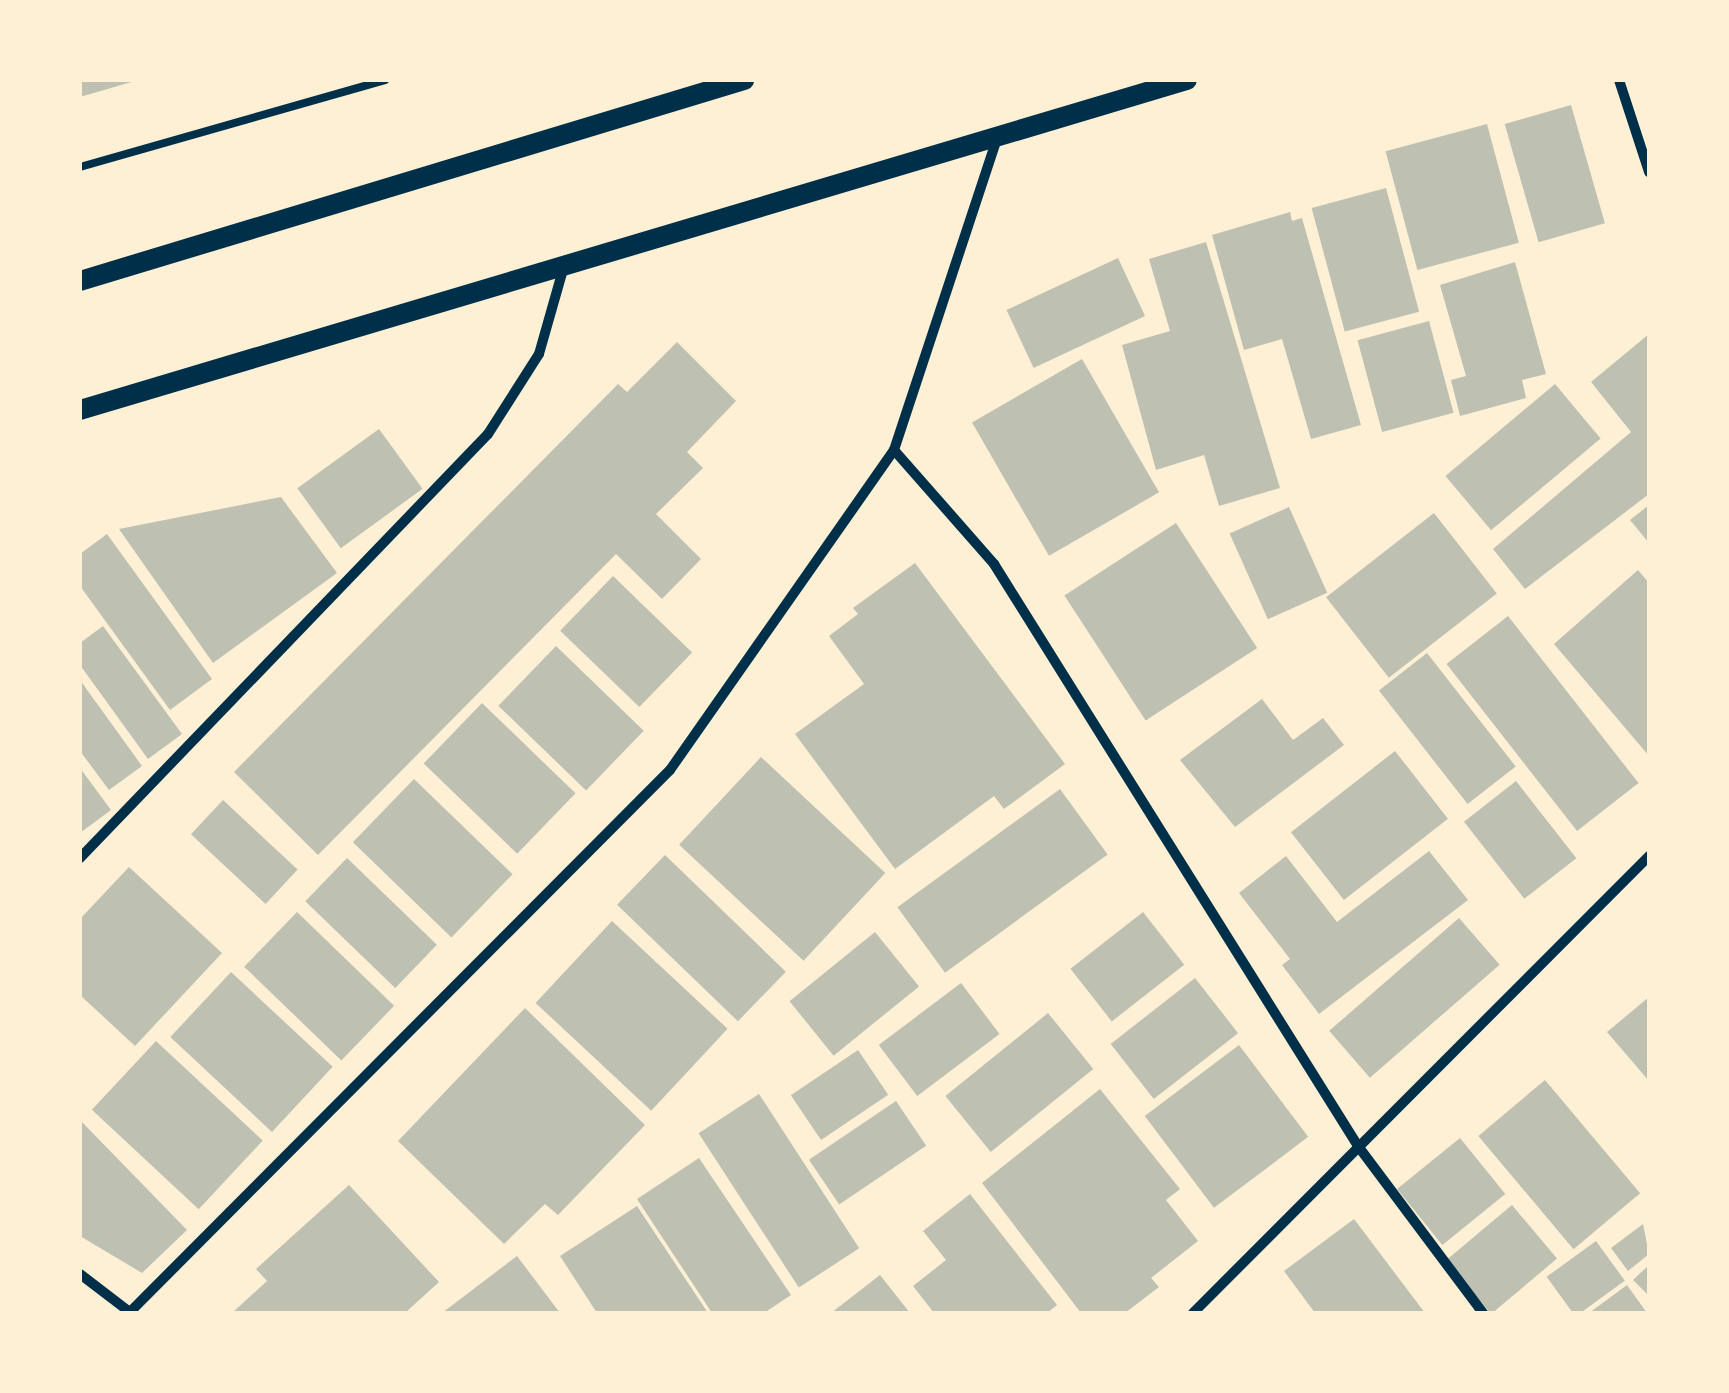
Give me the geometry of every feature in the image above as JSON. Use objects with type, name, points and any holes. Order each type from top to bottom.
[{"type":"main road","points":[[80,281],[744,80]]},
{"type":"main road","points":[[80,410],[565,261],[1187,80]]},
{"type":"street","points":[[1619,80],[1649,172]]},
{"type":"street","points":[[80,1274],[130,1313],[670,770],[894,450],[998,134]]},
{"type":"street","points":[[80,858],[488,434],[538,354],[565,261]]},
{"type":"street","points":[[894,450],[994,564],[1358,1146],[1482,1313]]},
{"type":"street","points":[[1194,1313],[1649,856]]},
{"type":"lane","points":[[80,167],[386,80]]},
{"type":"building","points":[[80,80],[135,80],[135,81],[80,97]]},
{"type":"building","points":[[1571,105],[1605,223],[1539,242],[1505,124]]},
{"type":"building","points":[[1487,124],[1519,243],[1417,270],[1386,151]]},
{"type":"building","points":[[1386,188],[1419,312],[1345,332],[1312,208]]},
{"type":"building","points":[[1290,212],[1292,221],[1302,218],[1361,425],[1311,439],[1282,339],[1244,350],[1212,235]]},
{"type":"building","points":[[1206,242],[1280,488],[1219,506],[1204,455],[1156,470],[1122,345],[1170,331],[1149,259]]},
{"type":"building","points":[[1118,258],[1145,316],[1034,368],[1007,310]]},
{"type":"building","points":[[1515,262],[1546,374],[1522,380],[1526,398],[1460,416],[1451,380],[1466,376],[1440,285]]},
{"type":"building","points":[[1429,321],[1454,413],[1382,432],[1358,340]]},
{"type":"building","points":[[1649,334],[1649,494],[1525,589],[1493,549],[1631,432],[1591,382]]},
{"type":"building","points":[[677,342],[736,401],[687,452],[703,468],[656,514],[701,559],[662,599],[616,554],[318,855],[234,772],[618,384],[627,392]]},
{"type":"building","points":[[1082,359],[1159,492],[1049,556],[972,422]]},
{"type":"building","points":[[1555,384],[1601,438],[1491,530],[1445,476]]},
{"type":"building","points":[[379,429],[422,489],[341,548],[297,488]]},
{"type":"building","points":[[281,497],[337,573],[213,663],[119,529]]},
{"type":"building","points":[[1649,505],[1649,543],[1630,520]]},
{"type":"building","points":[[1289,507],[1327,593],[1268,619],[1230,533]]},
{"type":"building","points":[[1434,513],[1497,593],[1389,678],[1326,597]]},
{"type":"building","points":[[1176,523],[1257,648],[1146,720],[1064,595]]},
{"type":"building","points":[[107,534],[212,679],[170,710],[80,586],[80,554]]},
{"type":"building","points":[[915,563],[1065,764],[1004,809],[994,796],[895,869],[795,734],[864,684],[829,636],[858,614],[853,608]]},
{"type":"building","points":[[1638,570],[1649,583],[1649,756],[1554,644]]},
{"type":"building","points":[[613,576],[692,652],[639,707],[560,631]]},
{"type":"building","points":[[1508,616],[1639,783],[1577,831],[1447,664]]},
{"type":"building","points":[[103,626],[182,734],[148,759],[80,665],[80,643]]},
{"type":"building","points":[[556,646],[644,731],[586,790],[498,706]]},
{"type":"building","points":[[1427,653],[1516,766],[1468,804],[1379,691]]},
{"type":"building","points":[[80,680],[142,766],[109,790],[80,751]]},
{"type":"building","points":[[1262,699],[1293,740],[1323,718],[1344,745],[1235,827],[1180,760]]},
{"type":"building","points":[[482,703],[576,793],[517,854],[424,763]]},
{"type":"building","points":[[1395,751],[1448,819],[1344,900],[1291,832]]},
{"type":"building","points":[[761,757],[885,873],[803,961],[679,845]]},
{"type":"building","points":[[80,768],[111,810],[80,833]]},
{"type":"building","points":[[414,779],[513,874],[451,937],[353,842]]},
{"type":"building","points":[[1516,781],[1576,858],[1524,899],[1464,822]]},
{"type":"building","points":[[1060,789],[1108,855],[945,973],[897,907]]},
{"type":"building","points":[[223,800],[298,870],[266,904],[191,834]]},
{"type":"building","points":[[1429,851],[1468,900],[1319,1014],[1282,965],[1290,959],[1239,893],[1286,856],[1337,922]]},
{"type":"building","points":[[665,855],[786,972],[738,1021],[617,905]]},
{"type":"building","points":[[347,858],[437,945],[395,988],[305,901]]},
{"type":"building","points":[[129,867],[222,953],[135,1046],[80,995],[80,919]]},
{"type":"building","points":[[297,912],[394,1006],[341,1060],[244,967]]},
{"type":"building","points":[[1143,912],[1184,965],[1112,1021],[1071,969]]},
{"type":"building","points":[[1459,918],[1500,965],[1370,1078],[1329,1031]]},
{"type":"building","points":[[612,921],[728,1029],[651,1111],[536,1003]]},
{"type":"building","points":[[875,932],[919,986],[834,1056],[790,1001]]},
{"type":"building","points":[[231,972],[333,1067],[272,1132],[170,1037]]},
{"type":"building","points":[[1195,978],[1238,1033],[1154,1099],[1111,1044]]},
{"type":"building","points":[[961,983],[1000,1034],[917,1096],[879,1045]]},
{"type":"building","points":[[1649,997],[1649,1081],[1607,1032]]},
{"type":"building","points":[[525,1008],[645,1125],[558,1215],[545,1204],[504,1244],[398,1141]]},
{"type":"building","points":[[1048,1013],[1093,1069],[991,1152],[945,1096]]},
{"type":"building","points":[[156,1041],[263,1141],[199,1209],[92,1110]]},
{"type":"building","points":[[1239,1045],[1308,1137],[1214,1208],[1145,1116]]},
{"type":"building","points":[[858,1050],[888,1095],[821,1140],[791,1095]]},
{"type":"building","points":[[1545,1080],[1640,1193],[1573,1249],[1478,1136]]},
{"type":"building","points":[[1100,1089],[1180,1189],[1166,1200],[1198,1241],[1151,1278],[1159,1287],[1125,1313],[1081,1313],[982,1183]]},
{"type":"building","points":[[759,1094],[859,1248],[799,1288],[699,1133]]},
{"type":"building","points":[[896,1101],[926,1146],[839,1204],[809,1160]]},
{"type":"building","points":[[80,1120],[187,1230],[142,1273],[80,1236]]},
{"type":"building","points":[[1460,1138],[1505,1194],[1442,1245],[1397,1189]]},
{"type":"building","points":[[699,1158],[791,1295],[764,1313],[712,1313],[637,1199]]},
{"type":"building","points":[[349,1185],[439,1282],[405,1313],[232,1313],[267,1281],[256,1269]]},
{"type":"building","points":[[970,1194],[1057,1305],[1047,1313],[934,1313],[913,1286],[946,1260],[923,1231]]},
{"type":"building","points":[[1512,1205],[1557,1259],[1492,1313],[1446,1260]]},
{"type":"building","points":[[637,1206],[708,1313],[597,1313],[560,1256]]},
{"type":"building","points":[[1354,1219],[1425,1313],[1315,1313],[1284,1271]]},
{"type":"building","points":[[1643,1224],[1649,1254],[1628,1271],[1611,1248]]},
{"type":"building","points":[[1596,1241],[1625,1281],[1580,1313],[1573,1313],[1547,1277]]},
{"type":"building","points":[[517,1256],[560,1313],[442,1313]]},
{"type":"building","points":[[1649,1265],[1649,1296],[1633,1280]]},
{"type":"building","points":[[880,1275],[910,1313],[831,1313]]},
{"type":"building","points":[[1627,1285],[1647,1313],[1589,1313]]}]
